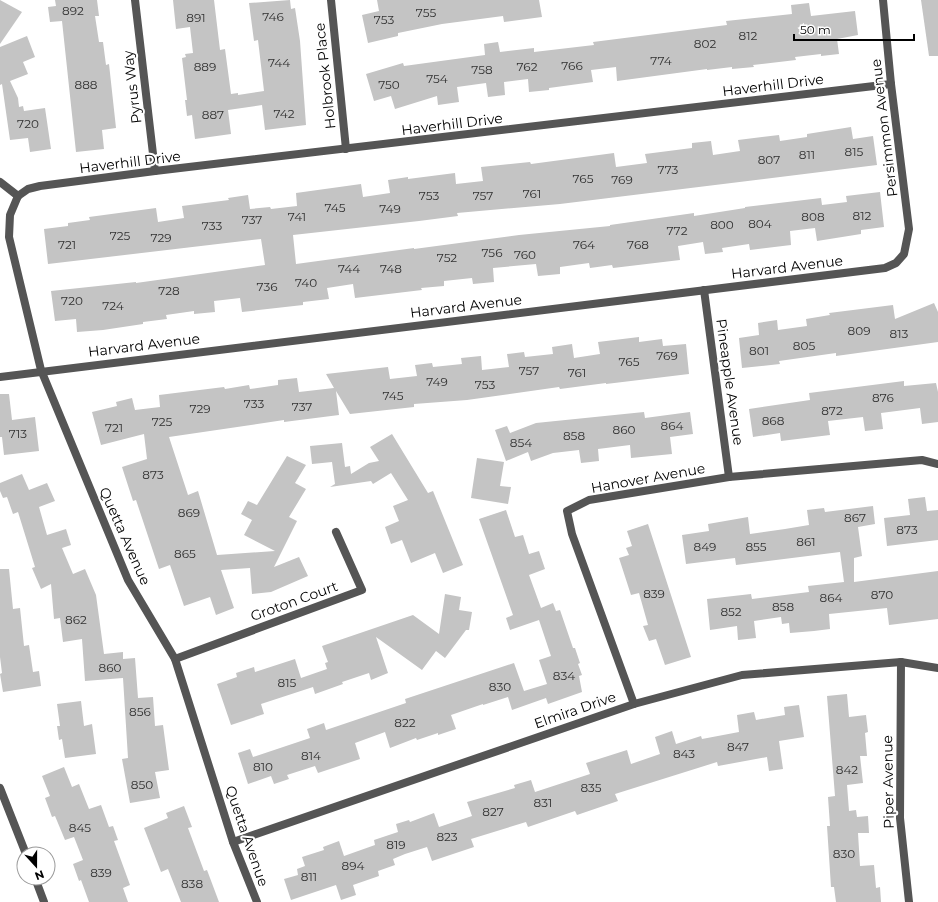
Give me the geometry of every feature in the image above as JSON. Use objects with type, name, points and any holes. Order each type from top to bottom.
[{"type":"street","name":"Pyrus Way","points":[[135,0],[155,171]]},
{"type":"street","name":"Holbrook Place","points":[[331,0],[346,149]]},
{"type":"street","name":"Persimmon Avenue","points":[[883,0],[891,84],[909,229]]},
{"type":"street","name":"Haverhill Drive","points":[[18,196],[28,189],[40,186],[155,171],[891,84]]},
{"type":"street","points":[[0,182],[18,196]]},
{"type":"street","name":"Quetta Avenue","points":[[18,196],[10,215],[9,237],[41,370],[128,580],[175,659],[233,842],[257,902]]},
{"type":"street","name":"Harvard Avenue","points":[[0,377],[41,370],[886,268],[896,263],[904,254],[909,229]]},
{"type":"street","name":"Pineapple Avenue","points":[[704,290],[730,477]]},
{"type":"street","name":"Hanover Avenue","points":[[634,704],[572,534],[567,511],[589,500],[730,477],[922,460],[938,464]]},
{"type":"street","name":"Groton Court","points":[[175,659],[362,590],[336,532]]},
{"type":"street","name":"Elmira Drive","points":[[233,842],[634,704],[742,675],[901,662],[938,668]]},
{"type":"street","name":"Piper Avenue","points":[[901,662],[900,818],[909,902]]},
{"type":"street","points":[[0,788],[23,846]]},
{"type":"street","points":[[38,886],[44,902]]},
{"type":"building","points":[[0,0],[22,12],[0,44]]},
{"type":"building","points":[[55,0],[97,0],[99,16],[95,16],[99,42],[103,42],[106,65],[109,64],[116,128],[102,130],[104,149],[76,152],[62,21],[50,22],[48,7],[56,6]]},
{"type":"building","points":[[173,0],[214,0],[220,50],[225,49],[231,94],[238,93],[238,95],[264,91],[258,40],[254,41],[249,3],[290,0],[291,9],[295,8],[300,41],[306,125],[265,130],[262,105],[228,110],[231,134],[195,139],[192,115],[187,116],[185,100],[187,100],[182,58],[186,57],[185,54],[193,53],[190,27],[176,29]]},
{"type":"building","points":[[377,0],[539,0],[542,17],[504,22],[503,16],[442,24],[398,33],[398,36],[368,43],[362,15],[379,11]]},
{"type":"building","points":[[921,0],[938,0],[938,56],[929,56]]},
{"type":"building","points":[[809,3],[811,16],[855,11],[858,35],[837,39],[839,54],[821,56],[821,54],[795,57],[796,60],[753,65],[754,67],[707,69],[617,81],[616,67],[591,70],[593,82],[529,92],[528,79],[504,82],[505,95],[488,97],[486,83],[457,87],[459,102],[438,105],[437,96],[395,109],[391,96],[374,101],[366,74],[403,63],[404,66],[485,55],[484,44],[498,42],[500,52],[534,48],[534,52],[594,45],[593,42],[727,25],[726,21],[792,14],[791,5]]},
{"type":"building","points":[[27,36],[35,57],[23,62],[28,74],[10,81],[18,98],[19,107],[23,106],[24,111],[45,108],[51,149],[30,152],[28,138],[10,140],[2,84],[0,85],[0,47]]},
{"type":"building","points":[[851,127],[853,139],[873,136],[877,165],[560,204],[457,213],[458,216],[293,235],[296,264],[519,235],[610,226],[694,213],[694,216],[745,207],[821,198],[822,205],[847,202],[846,196],[880,192],[884,227],[861,230],[861,234],[817,241],[815,228],[790,231],[791,245],[750,250],[749,244],[722,248],[723,252],[705,254],[703,242],[678,246],[680,260],[613,268],[612,265],[590,268],[589,263],[560,267],[560,274],[538,276],[536,264],[493,268],[494,282],[473,284],[472,278],[444,281],[444,286],[355,298],[353,284],[327,288],[329,299],[303,302],[303,305],[242,312],[240,298],[214,301],[215,312],[194,314],[194,311],[166,315],[167,319],[103,330],[77,332],[76,319],[55,321],[51,291],[136,283],[265,265],[261,239],[48,264],[44,229],[68,226],[68,223],[90,220],[89,217],[156,208],[158,222],[184,218],[182,206],[229,200],[228,198],[248,195],[250,209],[270,207],[271,209],[297,206],[296,193],[361,184],[363,197],[390,193],[388,180],[408,177],[408,179],[455,173],[456,184],[483,181],[481,167],[530,162],[531,164],[614,153],[616,167],[647,163],[645,154],[692,148],[692,143],[711,141],[713,155],[740,151],[738,140],[779,135],[780,141],[807,137],[807,134]]},
{"type":"building","points":[[934,303],[938,312],[938,342],[836,356],[836,353],[779,361],[780,364],[742,368],[739,338],[759,335],[758,323],[777,320],[778,330],[807,326],[806,319],[830,315],[829,313],[893,305],[895,319]]},
{"type":"building","points":[[639,337],[639,342],[662,339],[663,346],[686,344],[689,374],[560,389],[559,387],[467,400],[414,404],[414,407],[350,414],[336,391],[339,415],[284,422],[284,420],[169,437],[188,495],[198,491],[217,555],[275,551],[244,535],[252,520],[241,514],[248,501],[257,505],[287,456],[306,465],[295,483],[306,489],[289,517],[297,521],[274,567],[299,557],[308,576],[271,592],[252,594],[250,568],[221,570],[234,608],[216,615],[210,597],[184,606],[170,565],[159,569],[136,500],[133,501],[122,467],[147,459],[144,434],[101,445],[92,412],[117,406],[116,402],[132,398],[135,410],[160,407],[159,395],[224,387],[225,389],[249,385],[250,389],[278,385],[278,380],[297,378],[299,392],[334,388],[326,374],[388,367],[390,379],[417,376],[415,365],[432,363],[433,367],[462,364],[461,358],[481,356],[482,370],[509,367],[507,354],[524,352],[525,357],[553,354],[552,347],[572,344],[574,358],[600,354],[598,342]]},
{"type":"building","points":[[904,381],[904,386],[936,383],[938,392],[938,422],[922,424],[920,408],[881,413],[883,429],[865,431],[863,417],[828,421],[830,435],[781,441],[780,433],[753,437],[749,409],[810,400],[809,393]]},
{"type":"building","points":[[0,394],[9,394],[12,420],[35,417],[39,451],[4,455],[2,437],[0,437]]},
{"type":"building","points":[[644,412],[645,418],[690,412],[693,434],[670,437],[672,454],[631,458],[630,445],[598,449],[599,461],[581,463],[579,450],[553,453],[531,461],[528,452],[506,461],[495,430],[507,426],[510,433],[536,423]]},
{"type":"building","points":[[392,434],[428,493],[433,491],[463,565],[443,573],[435,553],[411,563],[402,540],[391,544],[385,527],[399,521],[393,506],[408,500],[391,473],[373,484],[371,481],[330,487],[335,484],[332,462],[312,464],[310,446],[342,443],[345,467],[350,466],[351,474],[369,463],[379,461],[370,447]]},
{"type":"building","points":[[477,458],[504,462],[500,486],[511,487],[508,504],[471,498]]},
{"type":"building","points":[[22,474],[29,490],[47,483],[55,501],[39,507],[47,535],[66,529],[71,545],[62,548],[73,574],[85,569],[96,595],[104,654],[123,652],[123,659],[135,658],[138,698],[153,697],[155,726],[163,725],[169,770],[155,772],[160,798],[130,803],[122,759],[128,758],[123,678],[85,681],[82,639],[63,642],[60,618],[54,619],[51,584],[41,589],[32,568],[35,567],[18,512],[13,514],[7,497],[3,498],[0,491],[0,483]]},
{"type":"building","points":[[925,497],[927,511],[938,510],[938,540],[887,546],[884,518],[910,515],[908,499]]},
{"type":"building","points":[[873,506],[875,524],[858,527],[862,556],[854,558],[854,582],[938,571],[938,619],[889,625],[887,608],[829,614],[830,629],[814,631],[790,633],[789,623],[782,624],[781,617],[754,621],[756,638],[738,640],[737,626],[710,630],[707,599],[751,594],[752,599],[809,592],[808,586],[844,582],[840,552],[736,565],[735,558],[686,564],[682,535],[709,531],[708,524],[748,517],[750,534],[785,529],[809,525],[807,510],[824,508],[825,512]]},
{"type":"building","points":[[506,510],[515,537],[523,535],[529,554],[539,551],[545,569],[529,575],[541,608],[553,603],[556,611],[560,610],[573,648],[575,648],[580,663],[578,664],[582,675],[579,676],[582,692],[548,704],[546,698],[512,710],[508,697],[451,715],[456,729],[417,740],[416,738],[390,748],[385,732],[355,743],[360,759],[318,773],[315,766],[287,775],[289,779],[274,784],[271,776],[248,784],[238,753],[250,749],[253,757],[310,738],[307,729],[324,723],[326,730],[406,703],[405,699],[514,663],[524,691],[547,684],[539,660],[551,656],[539,620],[510,630],[506,618],[513,615],[479,519]]},
{"type":"building","points":[[648,524],[691,657],[665,665],[656,639],[649,641],[643,626],[648,625],[639,593],[631,595],[619,558],[629,555],[626,548],[632,546],[627,531]]},
{"type":"building","points":[[0,569],[9,569],[13,609],[20,608],[24,646],[29,645],[33,672],[39,671],[41,686],[3,692],[0,674],[2,673],[0,657]]},
{"type":"building","points":[[445,594],[461,597],[459,610],[472,612],[469,630],[466,630],[445,658],[436,651],[422,670],[376,637],[388,673],[371,680],[369,673],[342,682],[343,684],[315,694],[313,687],[261,704],[264,714],[231,725],[217,684],[237,677],[236,673],[254,667],[255,672],[295,659],[301,678],[327,669],[325,663],[328,662],[322,646],[413,615],[439,634]]},
{"type":"building","points":[[847,694],[849,717],[866,715],[868,732],[865,733],[867,756],[860,756],[863,783],[847,785],[849,811],[856,810],[857,817],[868,816],[869,833],[858,833],[860,866],[874,865],[876,888],[880,887],[881,902],[836,902],[834,887],[831,887],[827,826],[830,826],[828,797],[835,796],[827,696]]},
{"type":"building","points":[[81,701],[84,726],[92,724],[96,754],[65,758],[62,739],[59,740],[57,726],[60,726],[57,704]]},
{"type":"building","points":[[799,705],[804,737],[779,741],[783,769],[769,771],[767,757],[718,766],[717,762],[615,794],[618,801],[577,815],[575,811],[528,827],[526,822],[471,839],[474,847],[432,861],[427,847],[405,854],[393,859],[395,865],[378,871],[379,876],[353,885],[356,895],[341,900],[336,885],[291,900],[284,879],[298,875],[297,869],[305,866],[302,857],[324,850],[323,847],[339,841],[344,856],[375,845],[374,840],[398,832],[396,824],[409,820],[410,822],[434,813],[439,827],[472,816],[467,802],[515,788],[514,785],[531,780],[535,792],[590,774],[586,763],[627,750],[631,764],[660,754],[655,737],[672,731],[676,744],[701,736],[702,739],[739,732],[737,715],[754,712],[756,720],[785,715],[784,707]]},
{"type":"building","points":[[64,767],[72,787],[79,784],[89,809],[101,805],[109,827],[113,826],[118,840],[114,841],[130,885],[123,888],[128,902],[89,902],[81,880],[79,881],[73,864],[83,860],[74,837],[65,840],[55,816],[52,817],[45,798],[50,796],[42,776]]},
{"type":"building","points":[[184,806],[192,827],[188,828],[204,871],[207,870],[219,902],[181,902],[168,869],[161,872],[144,828],[168,818],[166,813]]}]
